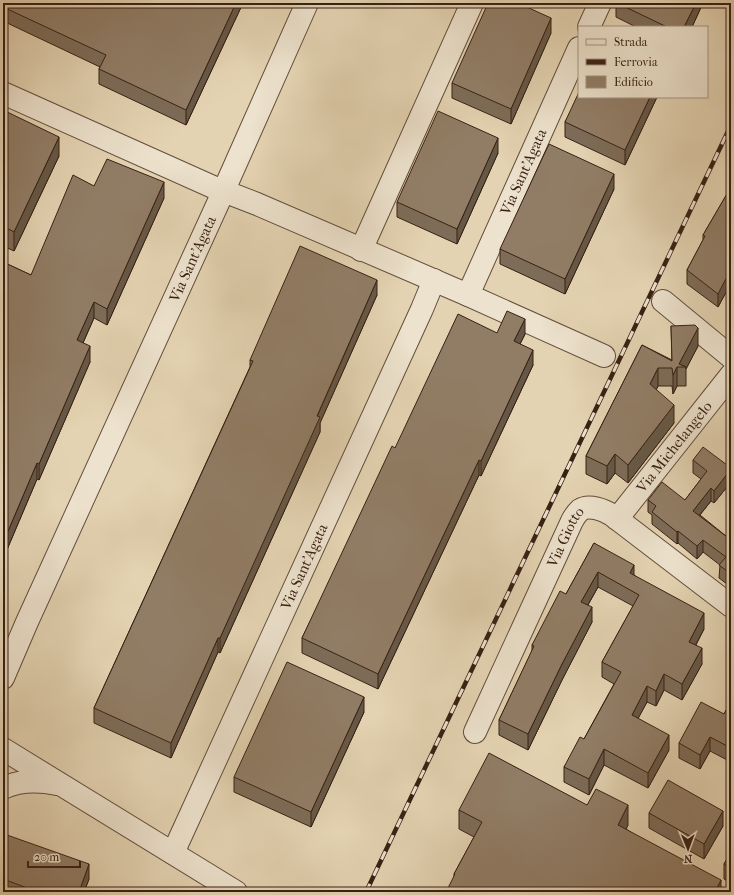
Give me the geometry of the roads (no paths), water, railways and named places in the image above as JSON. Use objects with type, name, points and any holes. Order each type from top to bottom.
[{"type":"street","name":"Via Sant'Agata","points":[[3,678],[307,3]]},
{"type":"street","points":[[361,250],[472,3]]},
{"type":"street","points":[[589,26],[600,3]]},
{"type":"street","name":"Via Sant'Agata","points":[[468,295],[578,50]]},
{"type":"street","points":[[3,93],[213,186],[434,280],[604,356]]},
{"type":"street","name":"Via Sant'Agata","points":[[173,853],[434,280]]},
{"type":"street","points":[[662,301],[731,357]]},
{"type":"street","name":"Via Michelangelo","points":[[617,518],[731,375]]},
{"type":"street","name":"Via Giotto","points":[[475,732],[575,516],[578,511],[582,509],[593,508],[606,511],[617,518],[731,606]]},
{"type":"street","points":[[3,749],[236,892]]},
{"type":"street","points":[[3,749],[6,765],[3,778]]},
{"type":"street","points":[[3,788],[24,781],[42,781],[60,784]]},
{"type":"railway","points":[[366,892],[731,125]]}]
